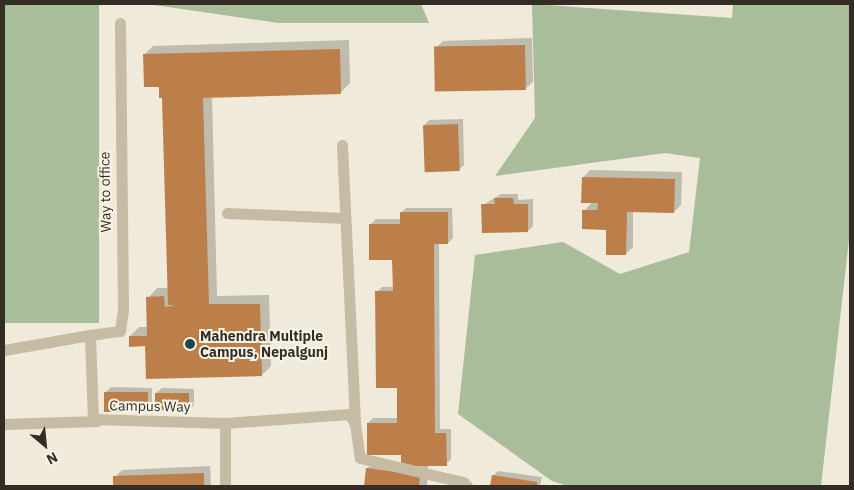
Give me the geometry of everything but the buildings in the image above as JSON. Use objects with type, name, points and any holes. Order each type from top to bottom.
[{"type":"lane","name":"Way to office","points":[[90,335],[120,331],[123,310],[120,22]]},
{"type":"lane","points":[[342,145],[355,424],[360,458],[463,482],[467,486]]},
{"type":"lane","points":[[227,213],[345,218]]},
{"type":"lane","points":[[4,350],[90,335]]},
{"type":"lane","name":"Campus Way","points":[[90,335],[92,416],[97,421],[225,423],[349,414],[355,424]]},
{"type":"lane","points":[[4,424],[97,421]]},
{"type":"lane","points":[[225,423],[225,486]]},
{"type":"green space","points":[[4,4],[99,4],[99,323],[4,323]]},
{"type":"green space","points":[[147,4],[421,4],[429,23],[279,23]]},
{"type":"green space","points":[[532,4],[732,18],[733,4],[850,4],[850,231],[821,486],[568,486],[552,481],[458,414],[475,255],[563,242],[620,274],[689,252],[700,158],[665,153],[495,176],[535,118]]},
{"type":"place","name":"Mahendra Multiple Campus, Nepalgunj","points":[[190,344]]}]
